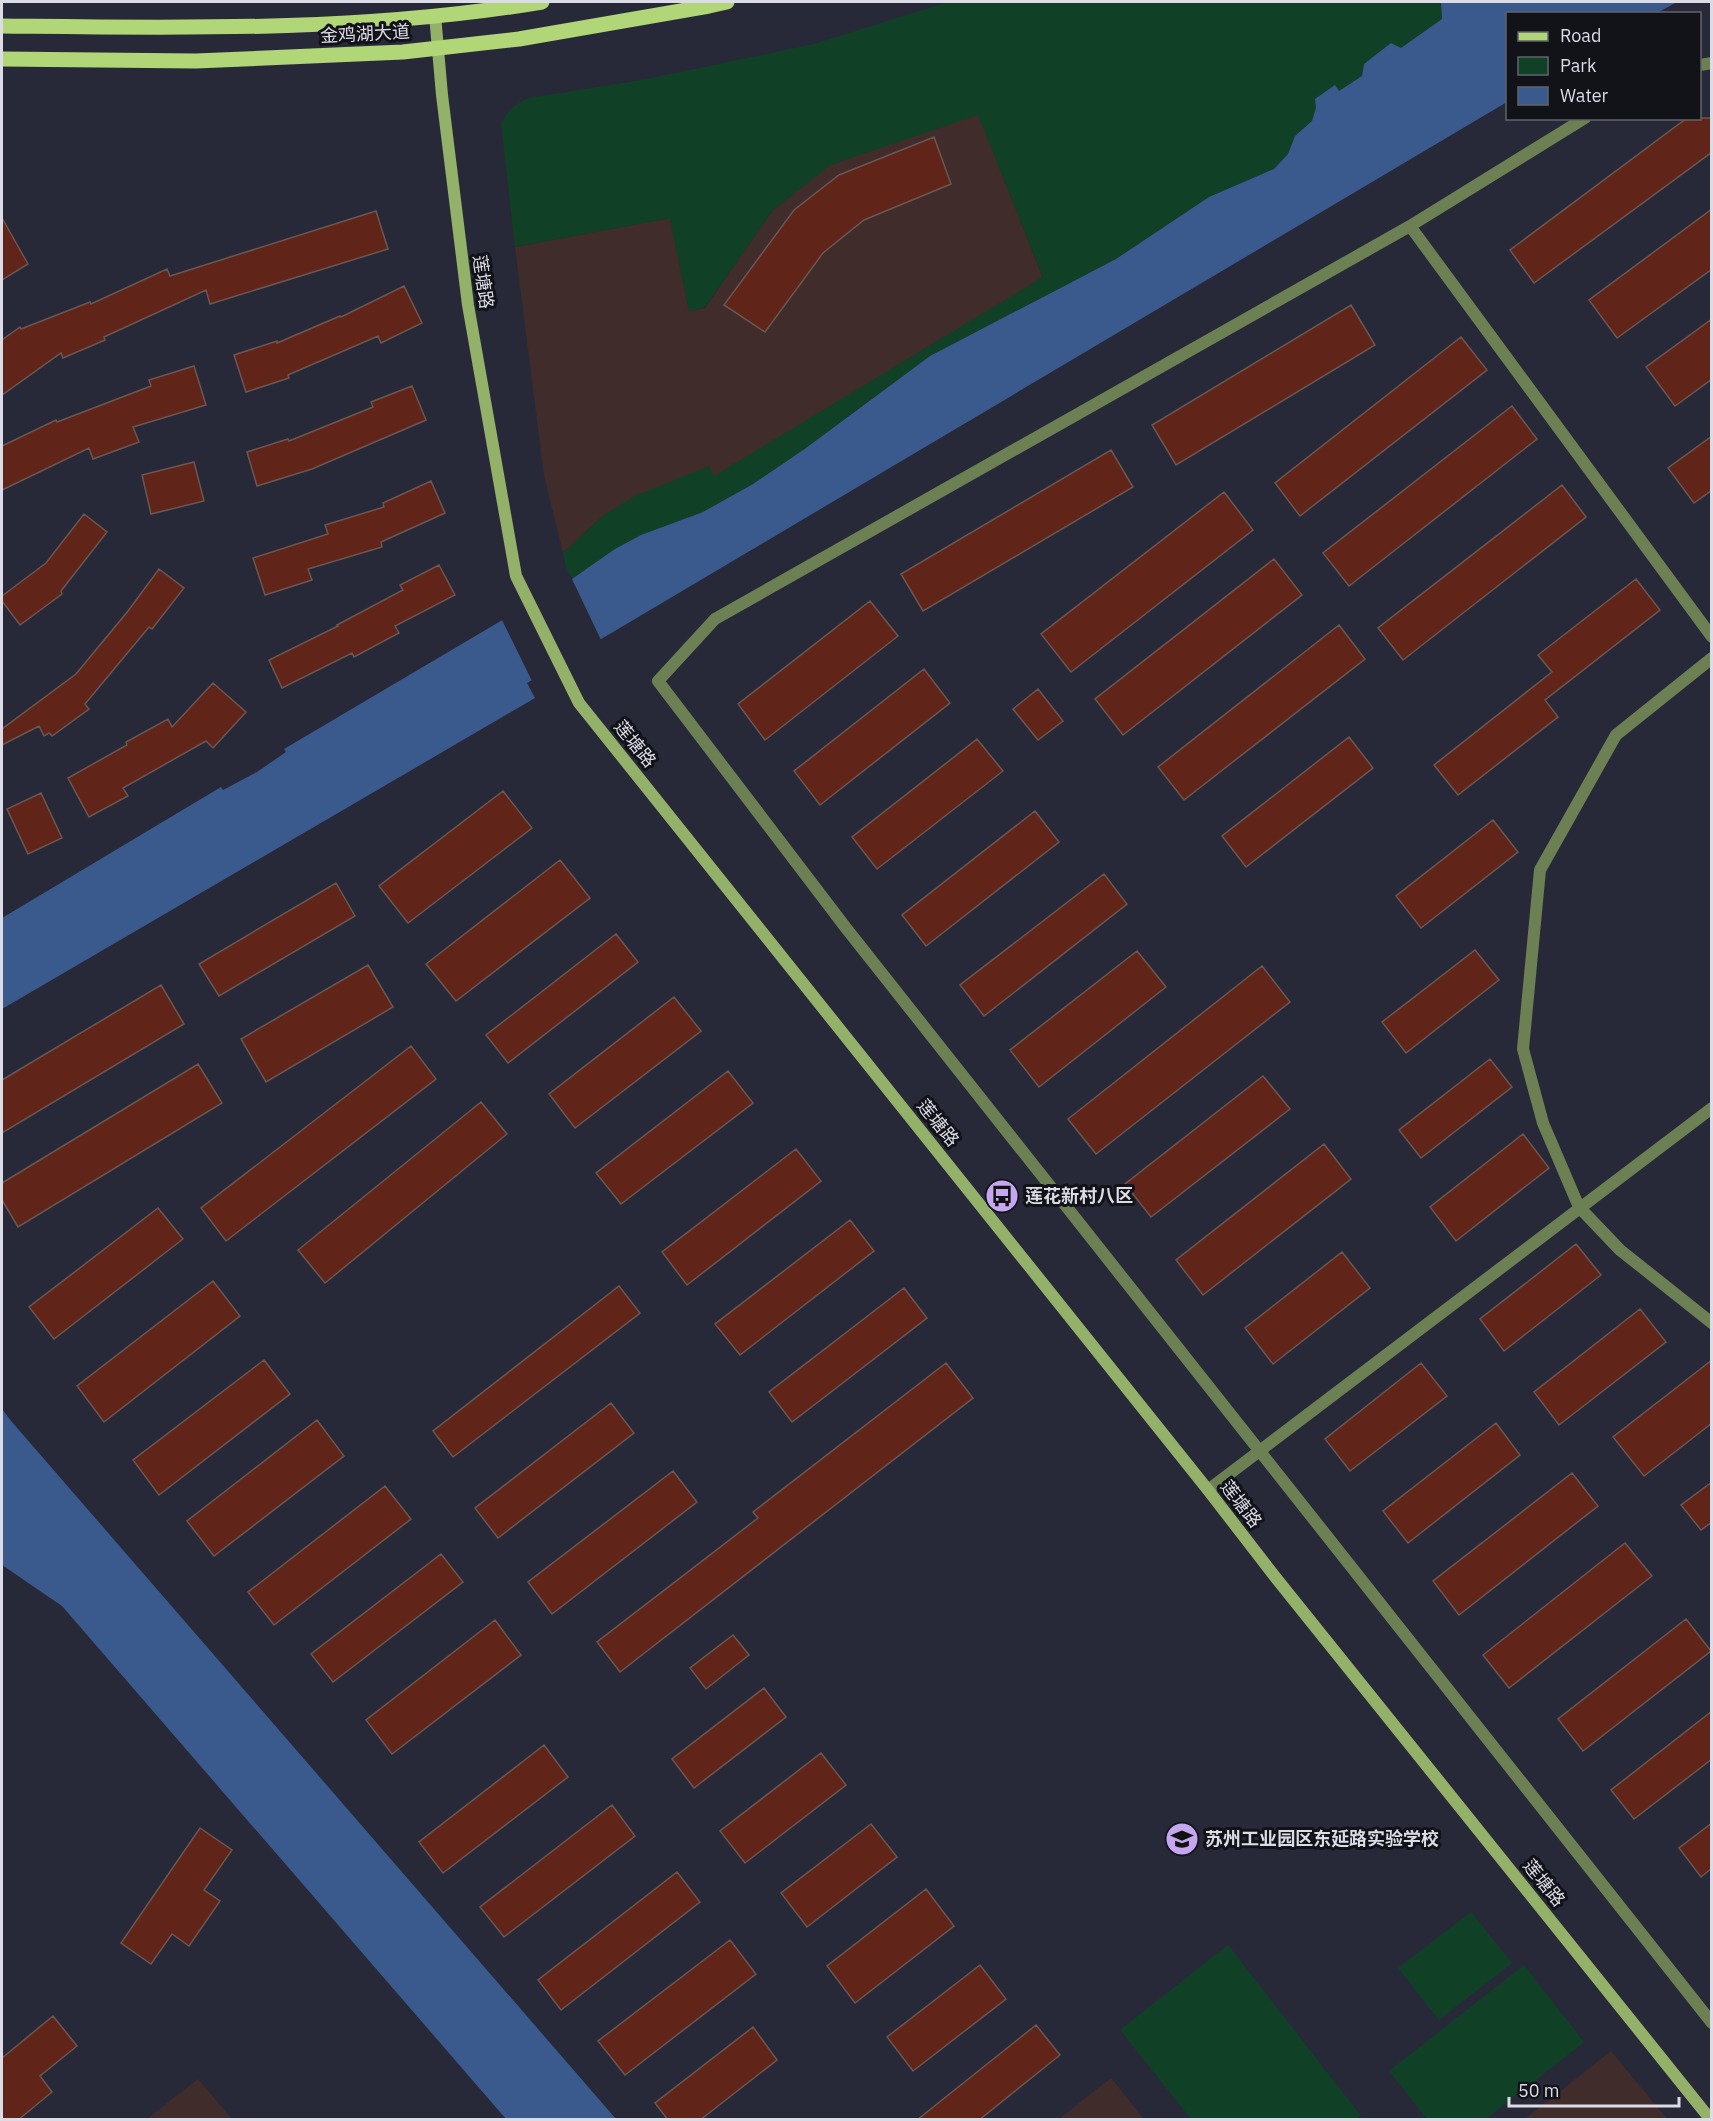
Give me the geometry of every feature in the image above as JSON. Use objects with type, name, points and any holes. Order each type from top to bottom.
[{"type":"main road","name":"金鸡湖大道","points":[[2,26],[197,28],[401,19],[542,2]]},
{"type":"main road","name":"金鸡湖大道","points":[[2,59],[196,61],[403,52],[519,39],[727,2]]},
{"type":"street","name":"莲塘路","points":[[435,15],[442,95],[468,305],[516,576],[579,703],[1711,2120]]},
{"type":"street","points":[[1582,120],[1410,226],[715,619],[658,681],[846,928],[1712,2023]]},
{"type":"street","points":[[1410,226],[1712,637]]},
{"type":"street","points":[[1712,658],[1616,735],[1540,870],[1523,1049],[1543,1123],[1579,1207],[1620,1250],[1712,1323]]},
{"type":"street","points":[[1208,1490],[1712,1108]]},
{"type":"shaded area","points":[[978,114],[1043,278],[713,477],[709,466],[604,515],[563,553],[544,475],[515,247],[670,218],[689,311],[705,308],[772,211],[830,165]]},
{"type":"shaded area","points":[[1611,2051],[1667,2119],[1525,2119]]},
{"type":"shaded area","points":[[1111,2078],[1144,2119],[1059,2119]]},
{"type":"shaded area","points":[[198,2079],[232,2119],[147,2119]]},
{"type":"green space","points":[[948,2],[1441,2],[1442,19],[1401,48],[1364,64],[1362,76],[1316,103],[1316,112],[1312,121],[1295,136],[1288,154],[1274,169],[1209,197],[1116,259],[930,356],[806,448],[753,484],[703,512],[628,542],[572,579],[563,553],[604,515],[635,496],[709,466],[714,476],[1043,277],[978,115],[830,165],[772,211],[705,307],[689,311],[670,218],[515,247],[501,124],[506,115],[516,105],[529,98],[642,80],[814,44]]},
{"type":"green space","points":[[1471,1912],[1512,1963],[1439,2020],[1398,1968]]},
{"type":"green space","points":[[1228,1945],[1361,2116],[1357,2119],[1191,2119],[1120,2030]]},
{"type":"green space","points":[[1524,1965],[1584,2042],[1486,2119],[1427,2119],[1389,2071]]},
{"type":"water","points":[[1441,2],[1677,2],[1659,12],[1506,12],[1506,103],[527,683],[535,698],[2,1009],[2,918],[221,787],[223,790],[257,772],[286,752],[284,749],[572,579],[615,549],[641,535],[703,512],[753,484],[806,448],[930,356],[1116,259],[1209,197],[1274,169],[1288,154],[1295,136],[1312,121],[1316,108],[1315,99],[1335,85],[1339,91],[1362,76],[1364,64],[1391,43],[1401,48],[1442,19]]},
{"type":"water","points":[[2,1409],[616,2119],[506,2119],[62,1606],[2,1565]]},
{"type":"pier","points":[[571,577],[602,642],[533,683],[501,618]]},
{"type":"building","points":[[1712,118],[1712,152],[1534,283],[1510,250],[1684,120]]},
{"type":"building","points":[[934,137],[951,184],[864,220],[823,253],[765,332],[724,305],[794,210],[839,175]]},
{"type":"building","points":[[1712,209],[1712,269],[1617,338],[1589,300]]},
{"type":"building","points":[[376,211],[388,249],[210,304],[206,290],[104,337],[105,340],[63,358],[61,353],[2,395],[2,340],[20,327],[21,329],[90,302],[91,304],[167,269],[170,276]]},
{"type":"building","points":[[2,218],[28,264],[2,280]]},
{"type":"building","points":[[404,286],[422,323],[381,343],[378,336],[288,375],[289,378],[246,392],[234,355],[277,341],[277,343],[341,317]]},
{"type":"building","points":[[1351,305],[1375,345],[1176,465],[1152,425]]},
{"type":"building","points":[[1712,319],[1712,379],[1675,406],[1646,367]]},
{"type":"building","points":[[1461,337],[1487,370],[1300,516],[1275,483]]},
{"type":"building","points":[[194,366],[206,405],[133,427],[139,442],[93,459],[89,448],[2,490],[2,446],[56,420],[57,422],[151,386],[149,380]]},
{"type":"building","points":[[412,386],[426,420],[312,469],[257,486],[247,452],[288,439],[289,441],[373,407],[371,402]]},
{"type":"building","points":[[1512,406],[1537,439],[1349,586],[1323,553]]},
{"type":"building","points":[[1712,436],[1712,490],[1694,503],[1668,468]]},
{"type":"building","points":[[1111,450],[1133,487],[923,611],[901,574]]},
{"type":"building","points":[[194,462],[204,501],[151,514],[142,475]]},
{"type":"building","points":[[431,481],[445,513],[381,542],[382,547],[308,569],[312,580],[265,595],[253,558],[328,534],[325,525],[384,507],[383,503]]},
{"type":"building","points":[[1562,485],[1586,517],[1403,660],[1378,628]]},
{"type":"building","points":[[1224,492],[1253,530],[1071,672],[1041,634]]},
{"type":"building","points":[[84,514],[107,532],[61,591],[62,594],[20,625],[2,601],[2,596],[46,563]]},
{"type":"building","points":[[1274,559],[1302,595],[1123,735],[1095,699]]},
{"type":"building","points":[[439,565],[455,595],[395,626],[399,633],[354,657],[352,653],[282,688],[269,660],[338,626],[403,590],[400,585]]},
{"type":"building","points":[[159,569],[184,588],[152,629],[149,627],[85,704],[89,709],[52,736],[49,733],[44,736],[39,726],[2,745],[2,729],[76,674]]},
{"type":"building","points":[[1636,579],[1660,610],[1545,700],[1558,717],[1458,795],[1434,765],[1552,672],[1538,655]]},
{"type":"building","points":[[870,601],[898,636],[765,740],[738,704]]},
{"type":"building","points":[[1339,625],[1365,659],[1184,800],[1158,767]]},
{"type":"building","points":[[924,669],[950,703],[820,805],[794,771]]},
{"type":"building","points":[[213,683],[246,712],[213,748],[206,741],[123,788],[128,796],[89,817],[68,778],[168,719],[172,727]]},
{"type":"building","points":[[1038,689],[1063,721],[1038,740],[1013,709]]},
{"type":"building","points":[[1349,737],[1373,768],[1246,867],[1222,836]]},
{"type":"building","points":[[977,739],[1003,771],[877,869],[852,837]]},
{"type":"building","points":[[503,791],[532,828],[408,923],[379,886]]},
{"type":"building","points":[[41,793],[62,838],[28,854],[7,809]]},
{"type":"building","points":[[1035,811],[1059,842],[926,946],[902,915]]},
{"type":"building","points":[[1493,820],[1518,852],[1421,928],[1396,896]]},
{"type":"building","points":[[560,860],[590,898],[456,1001],[426,964]]},
{"type":"building","points":[[1104,874],[1127,904],[984,1016],[960,985]]},
{"type":"building","points":[[336,883],[355,916],[219,996],[199,964]]},
{"type":"building","points":[[616,934],[638,962],[508,1063],[486,1035]]},
{"type":"building","points":[[1475,950],[1499,980],[1406,1053],[1382,1022]]},
{"type":"building","points":[[1137,951],[1166,987],[1039,1087],[1010,1050]]},
{"type":"building","points":[[368,965],[393,1007],[266,1082],[241,1039]]},
{"type":"building","points":[[1262,966],[1290,1002],[1096,1154],[1068,1119]]},
{"type":"building","points":[[161,985],[184,1024],[2,1133],[2,1080]]},
{"type":"building","points":[[674,997],[701,1031],[575,1128],[549,1094]]},
{"type":"building","points":[[411,1046],[436,1079],[226,1241],[201,1208]]},
{"type":"building","points":[[1490,1059],[1512,1087],[1421,1158],[1399,1130]]},
{"type":"building","points":[[198,1064],[222,1103],[18,1227],[2,1200],[2,1183]]},
{"type":"building","points":[[728,1071],[753,1103],[621,1204],[596,1173]]},
{"type":"building","points":[[1263,1076],[1290,1109],[1151,1217],[1125,1184]]},
{"type":"building","points":[[481,1102],[507,1134],[325,1283],[298,1250]]},
{"type":"building","points":[[1523,1134],[1549,1168],[1456,1241],[1430,1207]]},
{"type":"building","points":[[1324,1144],[1351,1179],[1203,1295],[1176,1260]]},
{"type":"building","points":[[796,1149],[821,1181],[687,1285],[662,1252]]},
{"type":"building","points":[[158,1208],[183,1239],[54,1339],[29,1307]]},
{"type":"building","points":[[850,1220],[874,1251],[740,1355],[715,1324]]},
{"type":"building","points":[[1576,1244],[1601,1275],[1504,1351],[1480,1319]]},
{"type":"building","points":[[1342,1252],[1370,1288],[1273,1364],[1245,1328]]},
{"type":"building","points":[[213,1281],[240,1316],[104,1422],[77,1386]]},
{"type":"building","points":[[619,1286],[640,1313],[453,1457],[433,1431]]},
{"type":"building","points":[[904,1288],[927,1318],[792,1422],[769,1392]]},
{"type":"building","points":[[1640,1309],[1666,1342],[1559,1425],[1534,1392]]},
{"type":"building","points":[[264,1360],[290,1394],[159,1495],[133,1460]]},
{"type":"building","points":[[1712,1360],[1712,1423],[1644,1476],[1613,1437]]},
{"type":"building","points":[[946,1363],[973,1398],[620,1672],[597,1642],[758,1518],[753,1512]]},
{"type":"building","points":[[1421,1363],[1447,1396],[1350,1471],[1325,1439]]},
{"type":"building","points":[[611,1403],[634,1433],[498,1538],[475,1508]]},
{"type":"building","points":[[317,1420],[344,1456],[214,1556],[187,1521]]},
{"type":"building","points":[[1496,1423],[1520,1455],[1408,1543],[1383,1511]]},
{"type":"building","points":[[673,1471],[697,1502],[552,1614],[528,1582]]},
{"type":"building","points":[[1572,1473],[1598,1506],[1459,1615],[1433,1581]]},
{"type":"building","points":[[1712,1482],[1712,1522],[1701,1530],[1681,1505]]},
{"type":"building","points":[[385,1486],[411,1519],[274,1625],[248,1592]]},
{"type":"building","points":[[1625,1543],[1652,1576],[1509,1688],[1483,1655]]},
{"type":"building","points":[[441,1554],[463,1582],[333,1682],[311,1654]]},
{"type":"building","points":[[1686,1619],[1711,1651],[1583,1751],[1558,1719]]},
{"type":"building","points":[[495,1620],[521,1655],[392,1754],[366,1720]]},
{"type":"building","points":[[733,1635],[749,1655],[706,1689],[690,1668]]},
{"type":"building","points":[[764,1688],[786,1717],[694,1788],[672,1759]]},
{"type":"building","points":[[1712,1711],[1712,1759],[1634,1819],[1611,1790]]},
{"type":"building","points":[[544,1745],[568,1777],[443,1873],[419,1842]]},
{"type":"building","points":[[821,1753],[846,1785],[745,1863],[720,1831]]},
{"type":"building","points":[[612,1805],[635,1836],[504,1937],[480,1907]]},
{"type":"building","points":[[1712,1823],[1712,1868],[1701,1877],[1679,1848]]},
{"type":"building","points":[[871,1824],[897,1857],[807,1927],[781,1893]]},
{"type":"building","points":[[200,1828],[232,1850],[204,1890],[220,1901],[189,1946],[172,1934],[151,1964],[121,1943]]},
{"type":"building","points":[[677,1872],[700,1902],[561,2010],[538,1980]]},
{"type":"building","points":[[926,1889],[954,1926],[855,2003],[827,1966]]},
{"type":"building","points":[[730,1940],[756,1974],[625,2075],[598,2041]]},
{"type":"building","points":[[980,1965],[1006,1999],[913,2071],[887,2037]]},
{"type":"building","points":[[53,2016],[77,2046],[40,2076],[52,2092],[18,2120],[2,2120],[2,2058]]},
{"type":"building","points":[[1036,2025],[1060,2055],[979,2120],[917,2120]]},
{"type":"building","points":[[753,2027],[777,2060],[700,2120],[668,2120],[655,2103]]},
{"type":"place","name":"莲花新村八区","points":[[1002,1196]]},
{"type":"place","name":"苏州工业园区东延路实验学校","points":[[1182,1839]]}]
